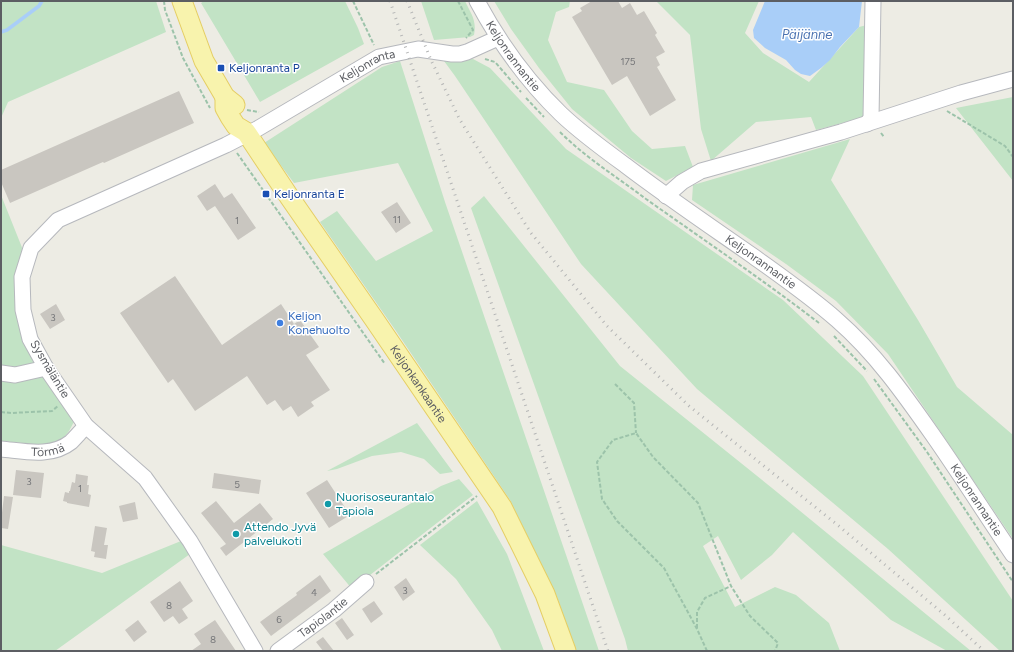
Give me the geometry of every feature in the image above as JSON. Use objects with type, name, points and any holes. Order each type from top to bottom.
[{"type":"main road","name":"Keljonkankaantie","points":[[182,1],[204,61],[225,97],[234,104],[244,120],[246,133],[502,507],[545,594],[566,651]]},
{"type":"street","name":"Keljonrannantie","points":[[477,1],[498,38],[522,70],[560,113],[583,134],[666,196],[789,282],[820,306],[865,348],[905,395],[1013,555]]},
{"type":"street","points":[[867,124],[871,118],[873,1]]},
{"type":"street","name":"Keljonranta","points":[[246,133],[379,57],[418,49],[460,54],[468,45],[498,38]]},
{"type":"street","points":[[666,196],[682,182],[701,171],[841,132],[961,93],[1013,79]]},
{"type":"street","name":"Sysmäläntie","points":[[246,133],[230,143],[58,220],[31,248],[22,277],[23,310],[30,338],[46,368],[86,426],[145,478],[190,541],[255,651]]},
{"type":"street","points":[[1,372],[15,374],[46,368]]},
{"type":"street","name":"Törmä","points":[[1,449],[42,453],[58,450],[70,442],[86,426]]},
{"type":"street","name":"Tapiolantie","points":[[278,651],[334,610],[366,582]]},
{"type":"path","points":[[164,1],[183,58],[200,92],[212,111]]},
{"type":"path","points":[[353,1],[379,57]]},
{"type":"path","points":[[458,1],[473,30],[468,45],[484,58],[495,62],[521,92]]},
{"type":"path","points":[[526,98],[547,120]]},
{"type":"path","points":[[932,102],[1005,146],[1013,157]]},
{"type":"path","points":[[559,131],[576,147],[603,168],[779,292],[822,325]]},
{"type":"path","points":[[230,143],[389,370]]},
{"type":"path","points":[[833,336],[870,374],[926,452],[1013,582]]},
{"type":"path","points":[[614,384],[634,403],[636,433],[653,457],[698,503],[731,586],[750,616],[778,642],[775,651]]},
{"type":"path","points":[[1,412],[52,411],[67,398]]},
{"type":"path","points":[[636,433],[613,440],[597,462],[602,499],[617,521],[664,568],[698,629],[707,651]]},
{"type":"path","points":[[366,582],[477,496],[474,490]]},
{"type":"path","points":[[698,629],[697,612],[705,598],[731,586]]},
{"type":"green space","points":[[1,1],[156,1],[166,32],[8,102],[1,118]]},
{"type":"green space","points":[[204,1],[345,1],[364,44],[260,102],[201,3]]},
{"type":"green space","points":[[421,1],[465,1],[474,21],[474,35],[470,37],[434,40]]},
{"type":"green space","points":[[494,1],[570,1],[569,7],[556,12],[548,40],[567,82],[604,90],[632,131],[652,149],[685,146],[693,167],[666,181],[631,158],[572,109],[539,68],[511,29]]},
{"type":"green space","points":[[656,1],[759,1],[745,33],[763,53],[809,82],[859,27],[867,25],[865,117],[816,130],[811,117],[756,122],[711,161],[701,129],[690,35]]},
{"type":"green space","points":[[473,59],[490,68],[566,149],[783,300],[863,376],[1013,601],[1013,651],[1000,651],[888,549],[697,389],[581,264],[444,61]]},
{"type":"green space","points":[[400,61],[445,202],[599,651],[576,651],[557,597],[510,500],[396,331],[320,222],[337,211],[376,261],[433,231],[398,163],[294,183],[264,143],[382,67]]},
{"type":"green space","points":[[1013,97],[1013,181],[956,108]]},
{"type":"green space","points":[[850,139],[831,180],[918,320],[957,387],[1013,435],[1013,539],[888,354],[836,301],[786,264],[692,200],[693,185]]},
{"type":"green space","points":[[1,195],[23,250],[14,278],[16,311],[75,420],[62,440],[53,446],[1,441]]},
{"type":"green space","points":[[484,196],[620,366],[971,651],[947,651],[891,620],[793,532],[772,555],[741,580],[718,536],[703,546],[735,607],[775,587],[796,595],[829,623],[840,651],[628,651],[471,208]]},
{"type":"green space","points":[[417,423],[453,472],[440,474],[424,459],[401,452],[372,456],[337,469],[327,471]]},
{"type":"green space","points":[[459,479],[473,495],[352,589],[323,554],[441,486]]},
{"type":"green space","points":[[477,501],[507,554],[544,651],[502,651],[492,630],[456,579],[420,545]]},
{"type":"green space","points":[[181,541],[190,554],[55,651],[1,651],[1,545],[102,573]]},
{"type":"water","name":"Päijänne","points":[[765,1],[862,1],[859,27],[821,68],[810,76],[801,74],[786,60],[765,48],[754,38],[753,30]]},
{"type":"building","points":[[592,1],[618,1],[622,8],[630,3],[637,15],[644,11],[657,33],[655,35],[665,52],[656,57],[660,65],[657,67],[676,100],[650,116],[627,76],[612,85],[572,17],[582,11],[580,8]]},
{"type":"building","points":[[179,91],[194,123],[10,203],[1,182],[1,170]]},
{"type":"building","points":[[215,184],[224,198],[232,193],[256,228],[238,240],[215,206],[207,211],[197,196]]},
{"type":"building","points":[[397,202],[411,223],[396,233],[381,212]]},
{"type":"building","points":[[175,276],[222,345],[281,304],[294,324],[300,320],[319,347],[306,355],[330,390],[311,402],[314,406],[298,417],[291,406],[283,411],[275,400],[267,405],[247,376],[195,411],[173,379],[168,383],[120,313]]},
{"type":"building","points":[[56,304],[65,320],[50,329],[40,314]]},
{"type":"building","points":[[16,470],[44,473],[41,498],[13,495]]},
{"type":"building","points":[[214,473],[261,480],[259,494],[212,488]]},
{"type":"building","points":[[76,474],[88,476],[88,494],[91,495],[89,507],[63,501],[65,492],[69,493],[72,482],[75,483]]},
{"type":"building","name":"Nuorisoseurantalo Tapiola","points":[[327,480],[350,515],[329,528],[306,493]]},
{"type":"building","points":[[4,496],[13,497],[8,529],[1,528]]},
{"type":"building","name":"Attendo Jyvä palvelukoti","points":[[216,501],[234,523],[260,503],[273,519],[226,556],[220,548],[226,544],[201,513]]},
{"type":"building","points":[[135,502],[138,519],[123,522],[119,506]]},
{"type":"building","points":[[95,526],[107,528],[104,545],[108,545],[106,559],[94,557],[95,552],[91,551]]},
{"type":"building","points":[[320,575],[331,591],[271,636],[260,622],[297,595],[296,593]]},
{"type":"building","points":[[406,578],[415,592],[403,601],[394,587]]},
{"type":"building","points":[[180,581],[193,601],[182,609],[188,618],[179,624],[173,616],[164,622],[150,602]]},
{"type":"building","points":[[374,601],[383,614],[371,623],[362,609]]},
{"type":"building","points":[[342,618],[354,635],[347,640],[335,623]]},
{"type":"building","points":[[138,620],[147,632],[134,642],[125,630]]},
{"type":"building","points":[[215,620],[236,651],[191,651],[201,644],[194,634]]},
{"type":"building","points":[[323,637],[334,651],[323,651],[316,642]]},
{"type":"waterway","points":[[1,32],[7,30],[39,6],[42,1]]},
{"type":"railway","points":[[390,1],[608,651]]},
{"type":"railway","points":[[407,1],[431,60],[460,120],[531,233],[607,326],[689,406],[840,527],[946,616],[984,651]]},
{"type":"place","name":"Keljonranta P","points":[[221,68]]},
{"type":"place","name":"Keljonranta E","points":[[266,194]]},
{"type":"place","name":"Keljon Konehuolto","points":[[280,323]]},
{"type":"place","name":"Nuorisoseurantalo Tapiola","points":[[328,504]]},
{"type":"place","name":"Attendo Jyvä palvelukoti","points":[[236,534]]}]
